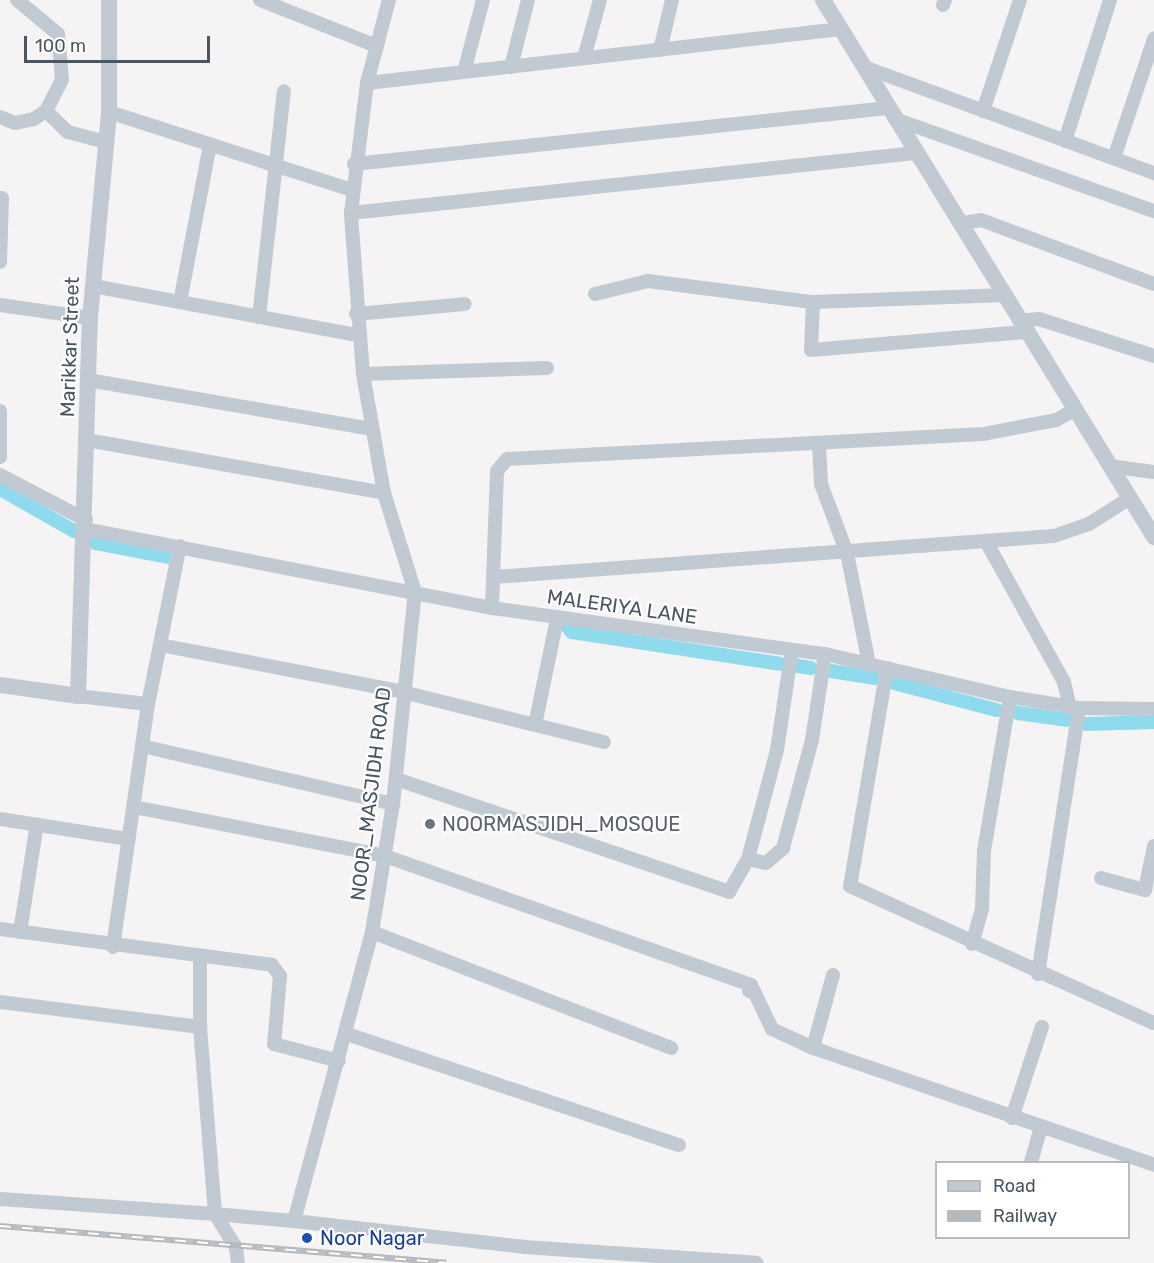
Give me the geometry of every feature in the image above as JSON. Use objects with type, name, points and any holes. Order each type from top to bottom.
[{"type":"street","points":[[0,117],[15,123],[46,111],[62,78],[57,34],[17,0]]},
{"type":"street","name":"Marikkar Street","points":[[78,696],[90,318],[109,112],[109,0]]},
{"type":"street","points":[[260,0],[377,46]]},
{"type":"street","points":[[389,0],[367,83],[354,164],[351,213],[356,314],[363,374],[384,493],[414,592]]},
{"type":"street","points":[[464,72],[483,0]]},
{"type":"street","points":[[511,67],[528,0]]},
{"type":"street","points":[[584,58],[600,0]]},
{"type":"street","points":[[660,50],[672,0]]},
{"type":"street","points":[[823,0],[916,153],[963,223],[1000,295],[1022,326],[1154,537]]},
{"type":"street","points":[[983,111],[1020,0]]},
{"type":"street","points":[[1065,141],[1110,0]]},
{"type":"street","points":[[367,83],[841,29]]},
{"type":"street","points":[[1114,158],[1154,39]]},
{"type":"street","points":[[864,67],[1154,173]]},
{"type":"street","points":[[259,317],[279,167],[284,91]]},
{"type":"street","points":[[46,111],[68,132],[105,142]]},
{"type":"street","points":[[109,112],[352,190]]},
{"type":"street","points":[[354,164],[892,113],[1154,211]]},
{"type":"street","points":[[180,302],[210,144]]},
{"type":"street","points":[[351,213],[916,153]]},
{"type":"street","points":[[0,262],[2,198]]},
{"type":"street","points":[[963,223],[981,220],[1154,284]]},
{"type":"street","points":[[595,294],[648,281],[813,302],[1000,295]]},
{"type":"street","points":[[93,286],[358,335]]},
{"type":"street","points":[[813,302],[811,350],[1022,326],[1039,319],[1154,356]]},
{"type":"street","points":[[356,314],[465,304]]},
{"type":"street","points":[[0,305],[90,318]]},
{"type":"street","points":[[363,374],[547,368]]},
{"type":"street","points":[[88,380],[373,429]]},
{"type":"street","points":[[492,608],[497,471],[507,459],[819,444],[1015,431],[1074,410]]},
{"type":"street","points":[[0,411],[0,457]]},
{"type":"street","points":[[87,440],[384,493]]},
{"type":"street","points":[[819,444],[822,484],[847,553],[869,664]]},
{"type":"street","points":[[1109,466],[1154,472]]},
{"type":"street","name":"MALERIYA LANE","points":[[0,475],[85,524],[180,546],[557,619],[825,654],[1010,697],[1075,708],[1154,709]]},
{"type":"street","points":[[494,577],[987,543],[1054,536],[1089,524],[1130,498]]},
{"type":"street","points":[[987,543],[1064,682],[1075,708],[1038,974]]},
{"type":"street","points":[[113,947],[148,704],[180,546]]},
{"type":"street","name":"NOOR_MASJIDH ROAD","points":[[294,1221],[347,1034],[372,932],[393,804],[414,592]]},
{"type":"street","points":[[535,725],[557,619]]},
{"type":"street","points":[[160,645],[403,692],[604,742]]},
{"type":"street","points":[[396,779],[729,892],[737,888],[748,859],[777,750],[792,650]]},
{"type":"street","points":[[748,859],[766,863],[783,848],[812,740],[825,654]]},
{"type":"street","points":[[887,668],[850,886],[1038,974],[1154,1023]]},
{"type":"street","points":[[0,685],[148,704]]},
{"type":"street","points":[[972,944],[982,908],[984,851],[1010,697]]},
{"type":"street","points":[[142,746],[393,804]]},
{"type":"street","points":[[134,807],[385,856],[750,988],[772,1029],[813,1048],[1129,1159],[1154,1165]]},
{"type":"street","points":[[0,819],[128,839]]},
{"type":"street","points":[[20,932],[37,824]]},
{"type":"street","points":[[1101,878],[1145,890],[1154,846]]},
{"type":"street","points":[[0,929],[113,947],[276,967],[280,993],[273,1044],[339,1061]]},
{"type":"street","points":[[372,932],[671,1048]]},
{"type":"street","points":[[200,956],[200,1027],[215,1214],[232,1241],[238,1263]]},
{"type":"street","points":[[813,1048],[833,975]]},
{"type":"street","points":[[0,1002],[200,1027]]},
{"type":"street","points":[[1012,1118],[1042,1027]]},
{"type":"street","points":[[347,1034],[679,1145]]},
{"type":"street","points":[[1031,1161],[1041,1127]]},
{"type":"street","points":[[0,1199],[294,1221],[524,1247],[756,1263]]},
{"type":"waterway","points":[[0,489],[74,531]]},
{"type":"waterway","points":[[95,543],[168,557]]},
{"type":"waterway","points":[[567,626],[572,632],[780,664]]},
{"type":"waterway","points":[[798,666],[811,668]]},
{"type":"waterway","points":[[831,671],[875,678]]},
{"type":"waterway","points":[[894,683],[997,710]]},
{"type":"waterway","points":[[1018,713],[1067,720]]},
{"type":"waterway","points":[[1086,724],[1154,722]]},
{"type":"railway","points":[[0,1226],[446,1263]]},
{"type":"place","name":"NOORMASJIDH_MOSQUE","points":[[430,824]]},
{"type":"place","name":"Noor Nagar","points":[[307,1238]]}]
